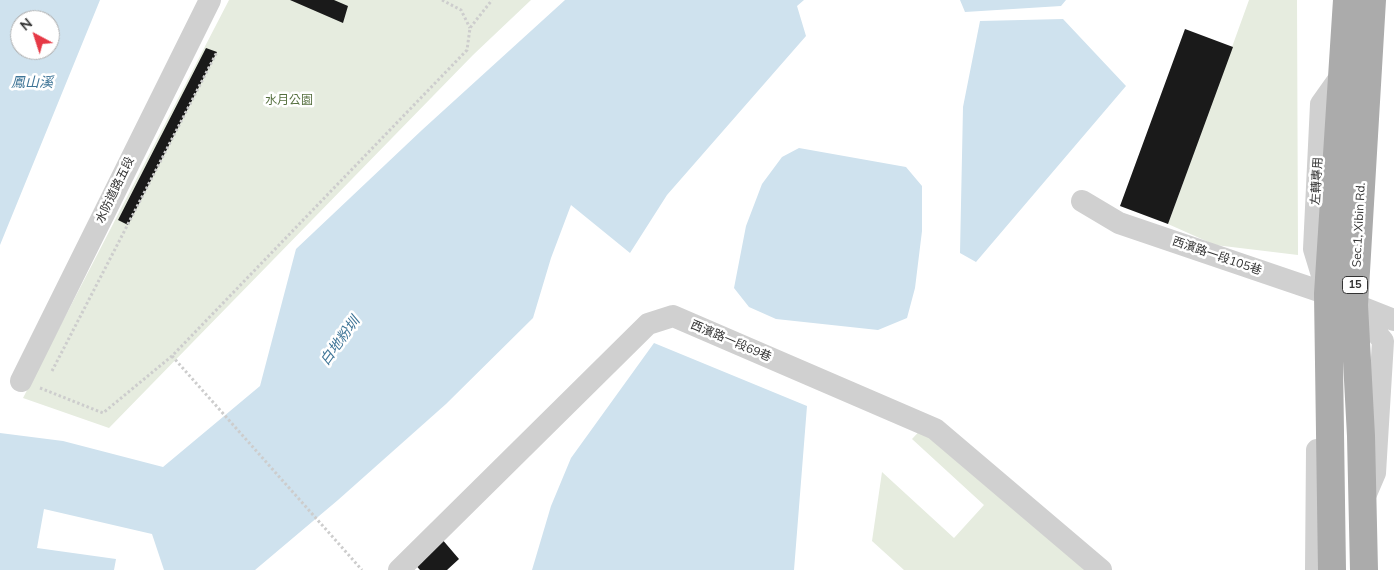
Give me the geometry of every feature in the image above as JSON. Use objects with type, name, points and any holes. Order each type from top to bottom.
[{"type":"main road","name":"Sec.1, Xibin Rd.","points":[[1332,570],[1328,294],[1347,0]]},
{"type":"main road","name":"Sec.1, Xibin Rd.","points":[[1364,570],[1364,499],[1354,305],[1372,0]]},
{"type":"street","name":"水防道路五段","points":[[21,381],[210,0]]},
{"type":"street","name":"西濱路一段105巷","points":[[1082,202],[1119,223],[1328,294],[1394,320]]},
{"type":"street","name":"西濱路一段69巷","points":[[399,570],[648,324],[673,316],[935,429],[1101,570]]},
{"type":"street","points":[[1316,570],[1317,430],[1331,407]]},
{"type":"path","points":[[442,0],[461,10],[470,28]]},
{"type":"path","points":[[21,381],[103,413],[172,356],[466,50],[470,28],[492,0]]},
{"type":"path","points":[[52,372],[217,52]]},
{"type":"path","points":[[172,356],[362,570]]},
{"type":"path","points":[[43,389],[47,381]]},
{"type":"green space","name":"水月公園","points":[[229,0],[531,0],[473,55],[109,428],[23,398]]},
{"type":"green space","points":[[1249,0],[1297,0],[1298,255],[1215,245],[1168,224]]},
{"type":"green space","points":[[929,421],[1099,570],[904,570],[872,541],[882,472],[954,538],[984,505],[912,439]]},
{"type":"water","name":"鳳山溪","points":[[0,0],[100,0],[0,245]]},
{"type":"water","name":"白地粉圳","points":[[565,0],[804,0],[797,6],[806,36],[667,195],[630,253],[571,205],[551,258],[533,318],[446,404],[338,500],[255,570],[164,570],[152,534],[44,509],[37,548],[116,559],[114,570],[0,570],[0,433],[63,441],[163,467],[260,386],[296,249],[422,130]]},
{"type":"water","points":[[960,0],[1066,0],[1061,6],[965,12]]},
{"type":"water","points":[[1063,19],[1126,86],[976,262],[960,253],[963,107],[980,21]]},
{"type":"water","points":[[799,148],[906,167],[922,186],[922,231],[915,288],[907,318],[878,330],[776,319],[749,307],[734,288],[746,226],[762,184],[782,157]]},
{"type":"water","points":[[654,343],[807,406],[794,570],[532,570],[551,506],[571,458]]},
{"type":"building","points":[[290,0],[334,0],[348,6],[343,23]]},
{"type":"building","points":[[1185,29],[1233,47],[1168,224],[1120,206]]},
{"type":"building","points":[[206,48],[217,52],[128,225],[118,220]]},
{"type":"building","points":[[441,538],[459,559],[447,570],[420,570],[413,562]]}]
